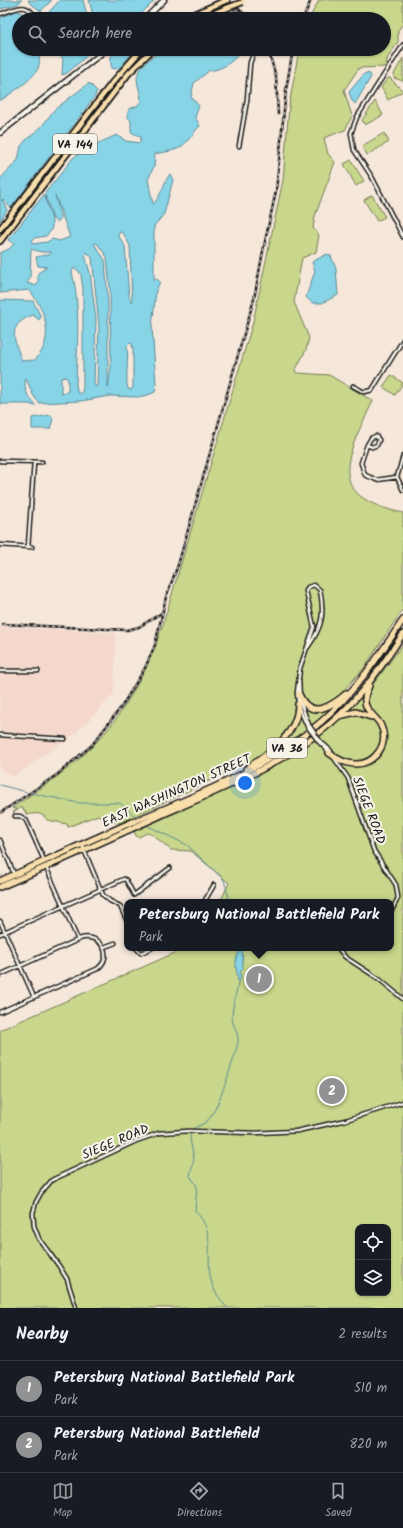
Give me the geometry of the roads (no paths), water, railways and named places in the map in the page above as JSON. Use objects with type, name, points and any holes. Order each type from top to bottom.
[{"type":"highway","name":"EAST WASHINGTON STREET","points":[[0,887],[16,877],[232,778],[271,758],[301,738],[336,708],[361,680],[403,620]]},
{"type":"highway","name":"EAST WASHINGTON STREET","points":[[83,847],[257,772],[299,748],[338,716],[372,679],[403,634]]},
{"type":"highway","points":[[330,752],[342,761],[358,764],[372,759],[380,750],[383,741],[382,728],[379,722],[367,710],[365,702],[366,692],[372,679]]},
{"type":"highway","points":[[299,694],[309,707],[323,709],[337,701],[361,680]]},
{"type":"highway","points":[[232,778],[266,756],[284,739],[295,721],[298,704]]},
{"type":"highway","points":[[330,752],[347,761],[362,761],[376,753],[382,740],[380,728],[370,716],[356,712],[338,716]]},
{"type":"highway","name":"EAST WASHINGTON STREET","points":[[0,881],[16,877]]},
{"type":"main road","points":[[199,12],[226,0]]},
{"type":"main road","points":[[217,12],[245,1]]},
{"type":"main road","name":"VA 144","points":[[0,229],[112,83],[136,56]]},
{"type":"main road","name":"VA 144","points":[[0,241],[124,80],[146,56]]},
{"type":"street","points":[[152,12],[164,0]]},
{"type":"street","points":[[226,0],[240,12]]},
{"type":"street","points":[[0,14],[15,8],[26,7],[32,12]]},
{"type":"street","points":[[403,46],[357,117],[351,133],[357,155],[372,177],[403,237]]},
{"type":"street","points":[[0,133],[98,56]]},
{"type":"street","points":[[239,146],[247,100],[250,63],[252,56]]},
{"type":"street","points":[[353,386],[364,392],[372,390],[403,340]]},
{"type":"street","points":[[367,445],[376,447],[379,442],[379,438],[373,437],[367,445],[361,463],[365,475],[377,480],[397,477]]},
{"type":"street","points":[[403,456],[397,477],[403,490]]},
{"type":"street","points":[[0,462],[42,462]]},
{"type":"street","points":[[28,547],[34,462]]},
{"type":"street","points":[[0,545],[32,547]]},
{"type":"street","name":"SIEGE ROAD","points":[[308,648],[318,634],[322,622],[320,590],[314,585],[308,587],[306,591],[314,623],[299,675],[297,688],[298,704],[308,725],[319,742],[330,752],[348,778],[371,845],[396,885],[398,898],[394,906]]},
{"type":"street","points":[[314,623],[318,625],[322,622]]},
{"type":"street","points":[[0,671],[38,672]]},
{"type":"street","name":"SIEGE ROAD","points":[[299,675],[299,694],[302,711],[308,725]]},
{"type":"street","points":[[0,735],[65,739]]},
{"type":"street","points":[[15,816],[20,816],[26,820],[78,940]]},
{"type":"street","points":[[0,840],[16,877]]},
{"type":"street","points":[[83,847],[107,900],[117,904],[122,908],[124,913]]},
{"type":"street","points":[[0,934],[125,879],[134,895],[170,868]]},
{"type":"street","points":[[206,899],[214,885]]},
{"type":"street","points":[[0,920],[34,997]]},
{"type":"street","points":[[0,975],[78,940],[92,938],[99,940],[104,947],[106,956],[99,967],[0,1012]]},
{"type":"street","points":[[104,947],[115,943]]},
{"type":"street","points":[[340,951],[345,958],[379,979],[403,999]]},
{"type":"street","name":"SIEGE ROAD","points":[[76,1308],[64,1275],[39,1239],[34,1226],[33,1213],[36,1202],[41,1193],[52,1180],[142,1138],[159,1133],[188,1131],[270,1133],[297,1131],[346,1120],[403,1102]]},
{"type":"water","points":[[0,0],[22,0],[18,4],[0,9]]},
{"type":"water","points":[[28,0],[52,0],[41,11]]},
{"type":"water","points":[[60,0],[83,0],[86,12],[49,12]]},
{"type":"water","points":[[89,0],[155,0],[143,12],[92,12]]},
{"type":"water","points":[[12,13],[12,56],[39,56],[39,63],[36,72],[32,77],[0,101],[0,18]]},
{"type":"water","points":[[61,56],[87,56],[67,73],[62,75],[63,59]]},
{"type":"water","points":[[112,56],[130,56],[119,68],[115,69],[112,68]]},
{"type":"water","points":[[155,56],[237,56],[224,66],[215,70],[210,70],[194,83],[191,97],[199,106],[195,117],[200,126],[181,147],[172,151],[155,154],[154,166],[148,180],[153,204],[170,174],[173,180],[164,214],[154,226],[154,280],[157,279],[160,282],[156,290],[152,327],[156,384],[155,392],[137,397],[110,396],[81,401],[39,403],[33,395],[26,378],[26,392],[35,406],[29,404],[0,404],[0,300],[33,301],[41,317],[39,320],[33,315],[24,319],[16,328],[14,334],[22,361],[35,360],[41,352],[45,343],[46,325],[40,306],[29,290],[0,293],[0,253],[9,249],[14,244],[8,240],[73,158],[87,148],[117,135],[126,141],[140,143],[141,137],[131,132],[131,121],[127,116],[129,109],[137,106],[141,101],[137,79],[140,70]],"holes":[[[45,195],[53,219],[57,222],[61,219],[55,195],[70,237],[59,241],[52,239],[47,242],[32,244],[34,238],[46,236],[52,227]],[[120,232],[123,233],[130,246],[132,302],[129,297],[125,246],[118,235]],[[97,243],[107,257],[110,289],[111,366],[108,388],[108,303],[105,260],[94,244]],[[31,249],[41,252],[51,252],[50,254],[36,257],[38,266],[47,267],[38,273],[38,281],[36,286],[27,283],[30,278]],[[86,252],[92,257],[99,325],[97,387],[94,385],[96,319],[90,273],[85,255]],[[74,268],[78,270],[81,275],[83,289],[83,388],[82,392],[79,394],[76,384],[78,328],[77,299],[72,272]],[[130,343],[132,344],[133,349],[133,387],[131,390],[128,389],[127,385],[127,346]],[[66,377],[68,380],[68,391],[63,394],[61,392],[61,378]]]},
{"type":"water","points":[[365,73],[370,74],[371,77],[355,104],[352,101],[349,92]]},
{"type":"water","points":[[89,83],[97,91],[95,96],[11,208],[2,199],[7,210],[0,221],[0,179],[18,160],[21,146],[42,126],[54,110]]},
{"type":"water","points":[[327,254],[331,256],[336,269],[338,295],[322,303],[312,303],[306,297],[315,271],[312,262]]},
{"type":"water","points":[[51,415],[53,419],[50,429],[32,429],[32,418]]},
{"type":"water","points":[[242,951],[243,969],[240,972],[241,978],[238,982],[236,960],[239,952]]},
{"type":"waterway","points":[[0,785],[27,792]]},
{"type":"waterway","points":[[31,793],[79,803],[120,803],[137,818]]},
{"type":"waterway","points":[[144,824],[187,845],[224,880],[229,899]]},
{"type":"waterway","points":[[192,1130],[206,1122],[212,1115],[226,1083],[238,1042],[237,1033],[232,1018],[238,982]]},
{"type":"waterway","points":[[191,1132],[190,1139],[194,1158],[190,1176],[197,1186],[195,1211],[202,1219],[206,1228],[212,1284],[216,1293],[227,1308]]},
{"type":"railway","points":[[227,0],[242,12]]},
{"type":"railway","points":[[306,12],[311,0]]},
{"type":"railway","points":[[270,56],[276,77],[278,114]]},
{"type":"railway","points":[[0,813],[58,774],[92,745],[122,706],[145,668],[155,645],[166,597],[178,565],[254,299],[276,191],[286,90],[292,56]]},
{"type":"railway","points":[[3,624],[127,630],[139,627],[163,612]]},
{"type":"place","name":"Petersburg National Battlefield Park","points":[[259,979]]},
{"type":"place","name":"Petersburg National Battlefield","points":[[332,1091]]}]
